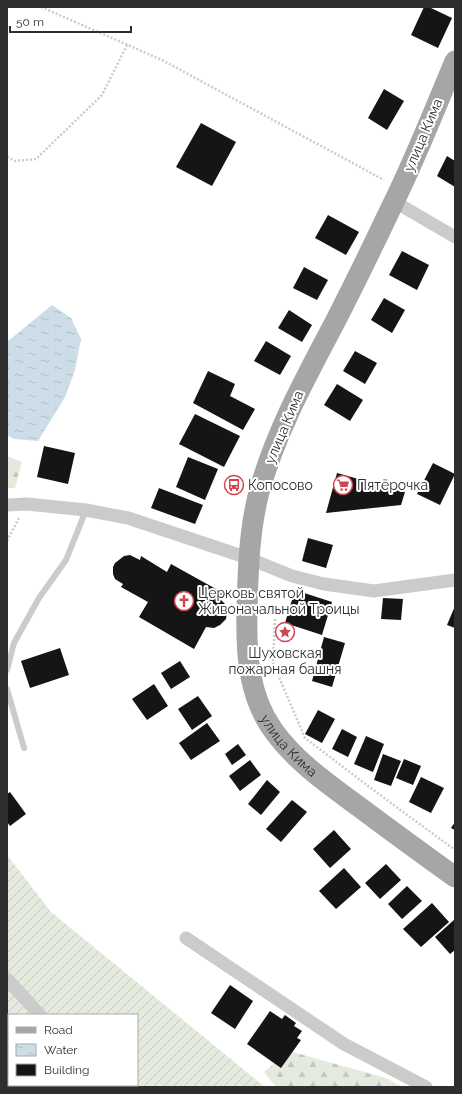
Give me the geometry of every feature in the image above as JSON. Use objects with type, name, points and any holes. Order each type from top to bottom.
[{"type":"main road","name":"улица Кима","points":[[455,61],[398,195],[350,293],[294,399],[270,457],[259,494],[248,558],[247,628],[249,671],[258,702],[273,729],[295,755],[334,788],[455,877]]},
{"type":"street","points":[[398,195],[455,237]]},
{"type":"street","points":[[7,505],[27,504],[86,510],[128,518],[248,558],[292,576],[324,584],[374,591],[455,580]]},
{"type":"street","points":[[186,938],[344,1044],[426,1087]]},
{"type":"street","points":[[7,979],[39,1014]]},
{"type":"lane","points":[[7,670],[14,643],[39,598],[66,560],[86,510]]},
{"type":"lane","points":[[7,689],[24,748]]},
{"type":"path","points":[[41,7],[162,60],[398,195]]},
{"type":"path","points":[[7,157],[15,161],[36,159],[102,95],[127,45]]},
{"type":"path","points":[[7,541],[27,504]]},
{"type":"path","points":[[274,619],[273,663],[306,738],[455,850]]},
{"type":"green space","points":[[7,456],[22,462],[15,488],[7,488]]},
{"type":"green space","points":[[7,855],[51,912],[265,1087],[7,1087]]},
{"type":"green space","points":[[289,1051],[386,1078],[402,1087],[276,1087],[264,1072]]},
{"type":"water","points":[[52,305],[71,318],[81,339],[75,370],[65,397],[38,441],[14,439],[7,435],[7,342]]},
{"type":"building","points":[[424,7],[429,7],[452,18],[438,48],[411,35]]},
{"type":"building","points":[[384,89],[404,101],[387,130],[368,118]]},
{"type":"building","points":[[201,123],[236,142],[212,186],[176,167]]},
{"type":"building","points":[[447,156],[455,161],[455,187],[437,176]]},
{"type":"building","points":[[328,215],[359,232],[346,255],[315,238]]},
{"type":"building","points":[[402,251],[429,265],[417,290],[389,275]]},
{"type":"building","points":[[304,267],[328,280],[317,300],[293,288]]},
{"type":"building","points":[[384,298],[405,310],[392,333],[371,320]]},
{"type":"building","points":[[289,310],[312,325],[302,342],[278,328]]},
{"type":"building","points":[[266,341],[291,356],[280,375],[254,361]]},
{"type":"building","points":[[355,351],[377,363],[365,384],[343,371]]},
{"type":"building","points":[[208,371],[235,384],[230,396],[255,409],[243,430],[193,403]]},
{"type":"building","points":[[337,384],[363,400],[350,421],[324,405]]},
{"type":"building","points":[[195,414],[240,436],[224,467],[179,444]]},
{"type":"building","points":[[44,446],[75,453],[68,484],[37,477]]},
{"type":"building","points":[[188,457],[218,469],[205,500],[176,487]]},
{"type":"building","points":[[433,463],[455,474],[440,505],[417,494]]},
{"type":"building","points":[[337,473],[405,492],[401,505],[326,513]]},
{"type":"building","points":[[159,488],[203,505],[195,524],[151,508]]},
{"type":"building","points":[[308,538],[333,545],[326,568],[302,561]]},
{"type":"building","name":"Церковь святой Живоначальной Троицы","points":[[130,555],[140,560],[141,556],[167,572],[171,564],[225,594],[221,600],[225,604],[227,612],[226,619],[214,628],[206,627],[194,649],[139,617],[148,602],[121,587],[123,584],[115,579],[113,574],[113,567],[115,563],[124,556]]},
{"type":"building","points":[[295,590],[332,602],[322,635],[285,623]]},
{"type":"building","points":[[383,598],[403,599],[401,620],[381,619]]},
{"type":"building","points":[[455,606],[455,628],[447,625]]},
{"type":"building","points":[[324,637],[345,643],[332,687],[312,681]]},
{"type":"building","points":[[60,648],[69,675],[30,688],[21,661]]},
{"type":"building","points":[[180,661],[190,677],[171,689],[161,673]]},
{"type":"building","points":[[154,684],[168,706],[147,720],[132,699]]},
{"type":"building","points":[[198,696],[212,716],[192,730],[178,709]]},
{"type":"building","points":[[318,710],[335,719],[322,743],[305,734]]},
{"type":"building","points":[[207,723],[220,741],[191,760],[179,743]]},
{"type":"building","points":[[342,729],[357,737],[348,757],[332,749]]},
{"type":"building","points":[[366,736],[384,744],[373,772],[354,764]]},
{"type":"building","points":[[238,744],[246,755],[232,765],[225,754]]},
{"type":"building","points":[[383,754],[401,761],[391,786],[374,780]]},
{"type":"building","points":[[404,759],[421,766],[413,785],[396,778]]},
{"type":"building","points":[[250,760],[261,775],[240,791],[229,776]]},
{"type":"building","points":[[421,777],[444,788],[431,813],[409,802]]},
{"type":"building","points":[[267,780],[280,792],[261,815],[248,804]]},
{"type":"building","points":[[10,792],[26,814],[10,826],[7,822],[7,794]]},
{"type":"building","points":[[292,800],[307,812],[281,842],[266,829]]},
{"type":"building","points":[[455,822],[455,830],[451,828]]},
{"type":"building","points":[[334,830],[351,849],[330,868],[313,849]]},
{"type":"building","points":[[386,864],[401,880],[380,899],[365,883]]},
{"type":"building","points":[[344,868],[361,887],[336,909],[319,891]]},
{"type":"building","points":[[407,886],[422,901],[402,919],[388,904]]},
{"type":"building","points":[[432,903],[449,922],[421,947],[403,929]]},
{"type":"building","points":[[455,919],[455,950],[450,954],[435,937]]},
{"type":"building","points":[[230,985],[253,1001],[235,1029],[211,1013]]},
{"type":"building","points":[[270,1011],[282,1019],[285,1015],[296,1023],[294,1026],[302,1031],[297,1038],[301,1040],[281,1068],[247,1044]]},
{"type":"place","name":"Копосово","points":[[234,485]]},
{"type":"place","name":"Пятёрочка","points":[[343,485]]},
{"type":"place","name":"Церковь святой Живоначальной Троицы","points":[[184,601]]},
{"type":"place","name":"Шуховская пожарная башня","points":[[285,632]]}]
